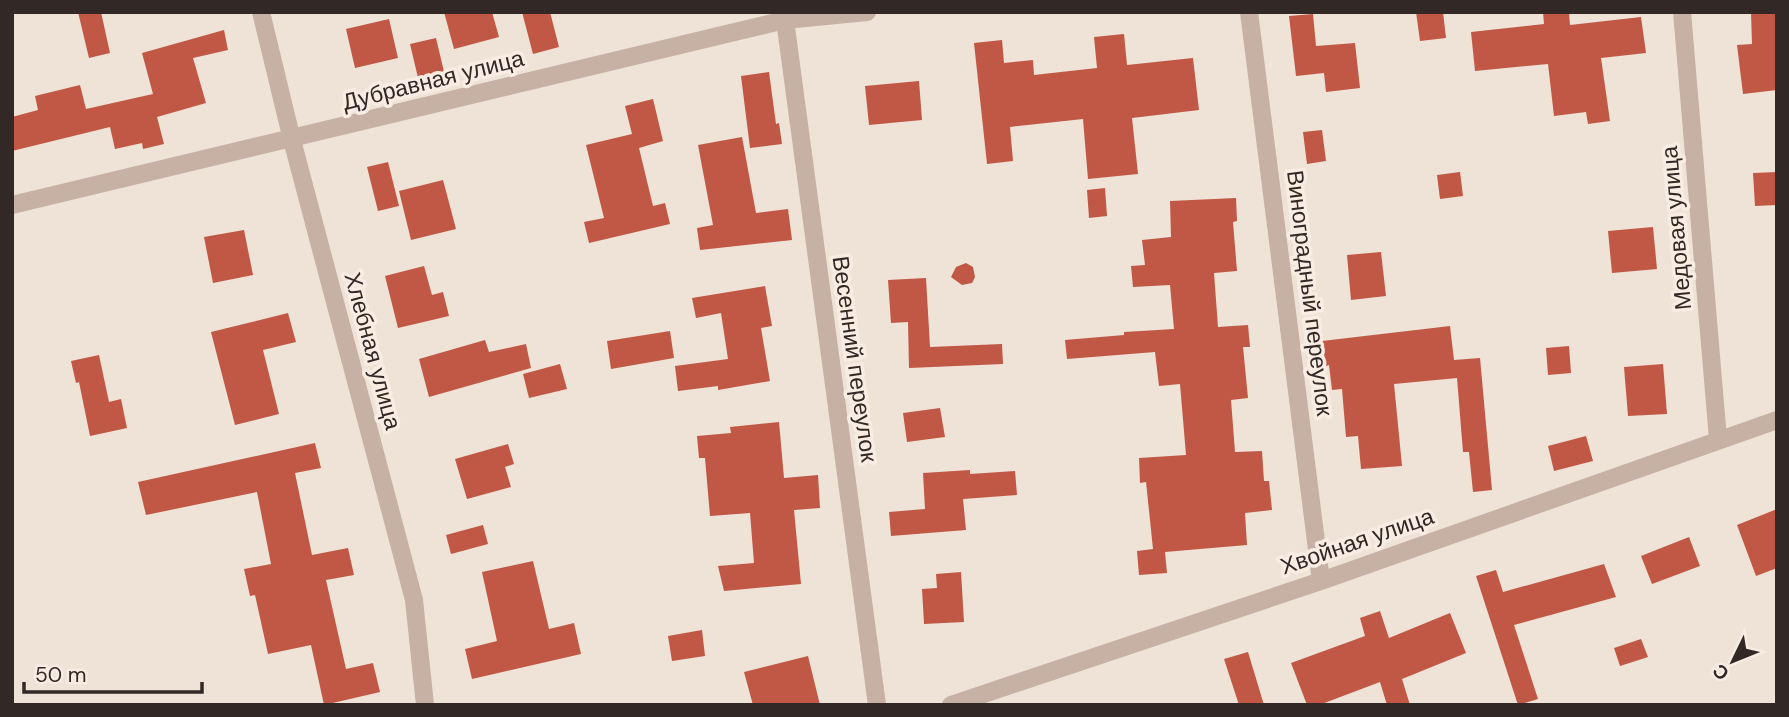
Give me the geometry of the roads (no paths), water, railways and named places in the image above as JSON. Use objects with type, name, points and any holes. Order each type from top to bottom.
[{"type":"street","name":"Хлебная улица","points":[[261,12],[292,140],[414,600],[425,705]]},
{"type":"street","name":"Дубравная улица","points":[[12,205],[785,20],[867,12]]},
{"type":"street","name":"Виноградный переулок","points":[[1250,12],[1321,581]]},
{"type":"street","name":"Медовая улица","points":[[1682,12],[1718,439]]},
{"type":"street","name":"Весенний переулок","points":[[785,20],[877,705]]},
{"type":"street","name":"Хвойная улица","points":[[951,705],[1321,581],[1777,420]]}]
